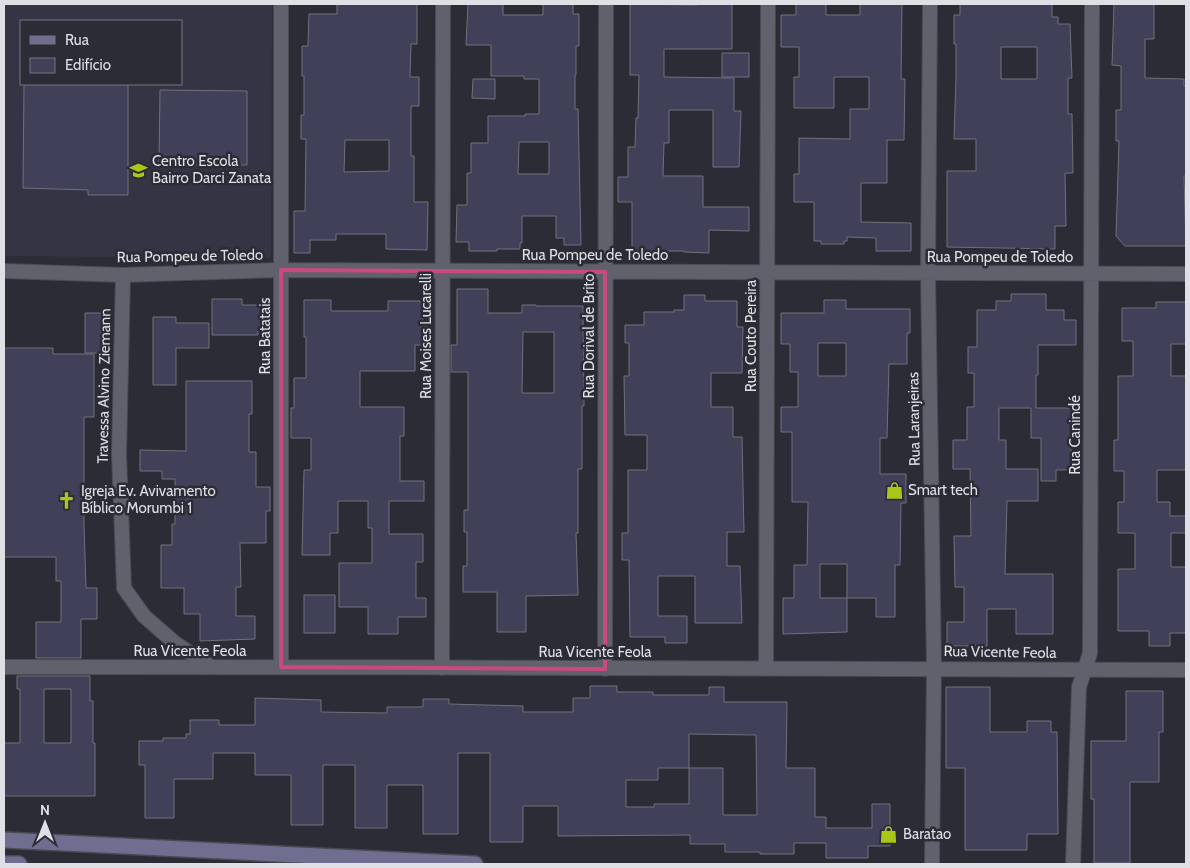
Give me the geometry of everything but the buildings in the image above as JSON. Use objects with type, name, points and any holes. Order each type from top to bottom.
[{"type":"main road","points":[[4,840],[475,864]]},
{"type":"main road","points":[[4,864],[19,864]]},
{"type":"street","name":"Rua Batatais","points":[[281,4],[281,668]]},
{"type":"street","name":"Rua Moises Lucarelli","points":[[442,668],[443,4]]},
{"type":"street","name":"Rua Dorival de Brito","points":[[605,669],[606,4]]},
{"type":"street","name":"Rua Couto Pereira","points":[[766,669],[768,4]]},
{"type":"street","name":"Rua Laranjeiras","points":[[930,4],[928,273],[934,668],[932,864]]},
{"type":"street","name":"Rua Canindé","points":[[1073,864],[1079,687],[1090,653],[1092,4]]},
{"type":"street","name":"Rua Pompeu de Toledo","points":[[4,271],[123,275],[281,270],[1186,274]]},
{"type":"street","name":"Travessa Alvino Ziemann","points":[[123,275],[119,454],[124,588],[144,616],[175,643],[211,668]]},
{"type":"street","name":"Rua Vicente Feola","points":[[4,667],[1186,670]]},
{"type":"highlighted area","points":[[281,270],[605,272],[605,669],[281,667]]},
{"type":"shaded area","name":"Centro Escola Bairro Darci Zanata","points":[[4,4],[272,4],[271,258],[4,256]]},
{"type":"place","name":"Centro Escola Bairro Darci Zanata","points":[[138,170]]},
{"type":"place","name":"Smart tech","points":[[894,490]]},
{"type":"place","name":"Igreja Ev. Avivamento Bíblico Morumbi 1","points":[[67,500]]},
{"type":"place","name":"Baratao","points":[[889,834]]}]
